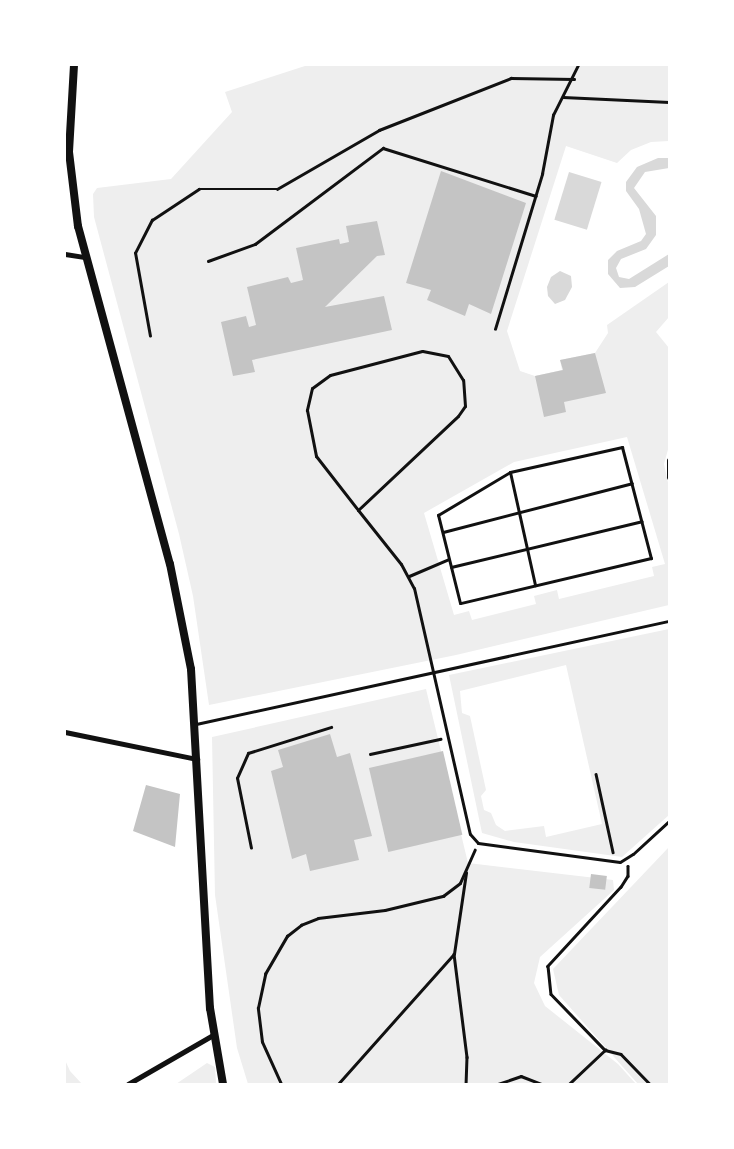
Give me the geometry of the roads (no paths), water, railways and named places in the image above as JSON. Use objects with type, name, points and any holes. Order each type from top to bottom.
[{"type":"street","points":[[74,65],[69,152],[74,202],[85,258],[177,594],[190,669],[195,724],[213,1035],[224,1084]]},
{"type":"street","points":[[65,254],[85,258]]},
{"type":"street","points":[[669,460],[669,477]]},
{"type":"street","points":[[65,732],[197,760]]},
{"type":"street","points":[[128,1084],[213,1035]]},
{"type":"lane","points":[[358,510],[458,416],[464,406],[464,380],[448,356],[422,351],[330,375],[312,388],[307,410],[316,456],[409,576],[434,671],[468,827],[478,843],[615,862],[627,858],[669,821]]},
{"type":"lane","points":[[622,447],[632,483],[651,558],[460,603],[438,515],[510,472],[622,447]]},
{"type":"lane","points":[[510,472],[535,585]]},
{"type":"lane","points":[[442,532],[632,483]]},
{"type":"lane","points":[[451,567],[642,520]]},
{"type":"lane","points":[[409,576],[449,559]]},
{"type":"lane","points":[[195,724],[669,621]]}]
